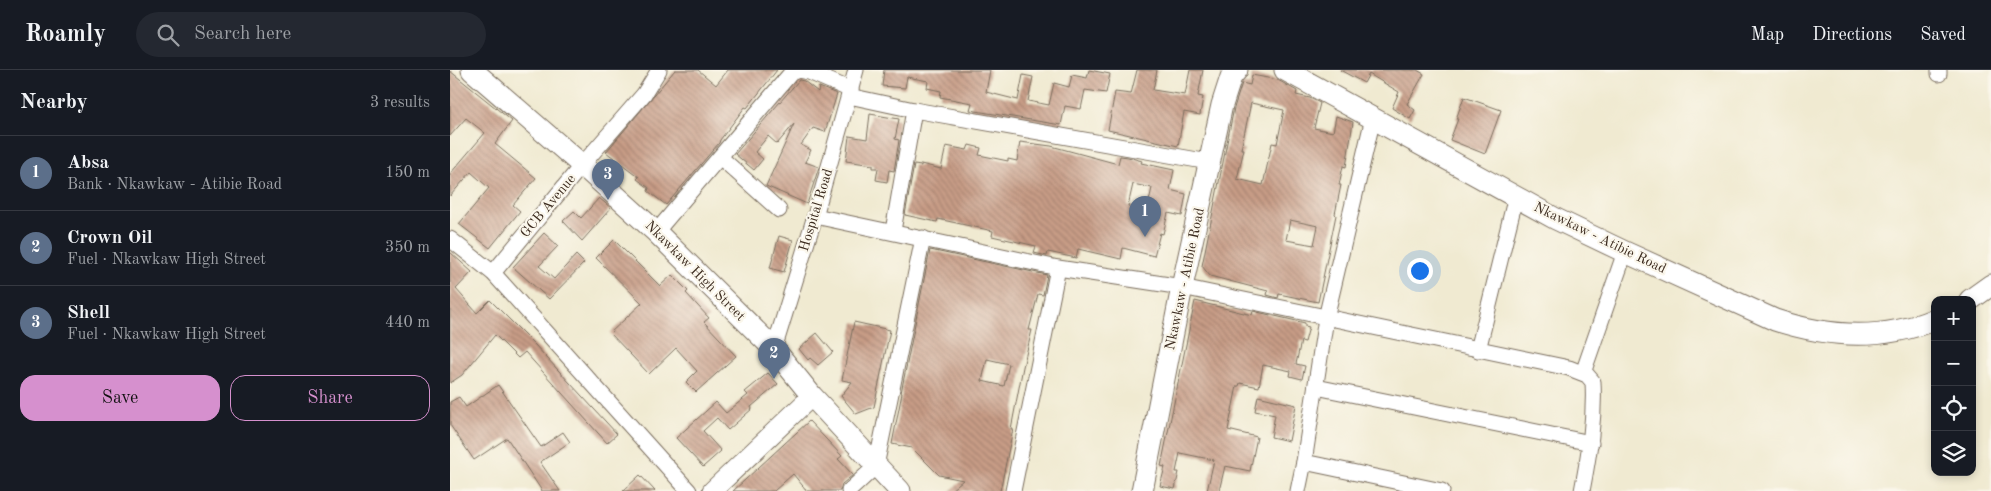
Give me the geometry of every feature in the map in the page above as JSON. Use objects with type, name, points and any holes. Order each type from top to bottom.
[{"type":"main road","name":"Nkawkaw High Street","points":[[472,70],[656,232],[774,349],[812,396],[900,491]]},
{"type":"main road","name":"Nkawkaw - Atibie Road","points":[[1142,491],[1182,287],[1209,162],[1224,98],[1231,77],[1236,70]]},
{"type":"main road","name":"Nkawkaw - Atibie Road","points":[[1285,70],[1516,196],[1625,252],[1751,310],[1794,326],[1831,333],[1873,334],[1910,328],[1931,320]]},
{"type":"main road","points":[[1976,296],[1991,286]]},
{"type":"street","name":"GCB Avenue","points":[[493,273],[582,165],[644,94],[659,70]]},
{"type":"street","points":[[656,232],[791,73],[798,70],[809,72],[850,93],[914,110],[1209,162]]},
{"type":"street","name":"Hospital Road","points":[[774,349],[815,216],[856,70]]},
{"type":"street","points":[[893,231],[914,110]]},
{"type":"street","points":[[1298,491],[1326,318],[1373,118]]},
{"type":"street","points":[[720,156],[779,210]]},
{"type":"street","points":[[1478,350],[1516,196]]},
{"type":"street","points":[[815,216],[893,231],[1058,268],[1182,287],[1569,368],[1583,373],[1593,382],[1594,409],[1591,443],[1582,491]]},
{"type":"street","points":[[850,491],[876,466],[923,238]]},
{"type":"street","points":[[450,239],[493,273],[689,491]]},
{"type":"street","points":[[1583,373],[1625,252]]},
{"type":"street","points":[[1013,491],[1058,268]]},
{"type":"street","points":[[1316,387],[1591,443]]},
{"type":"street","points":[[712,491],[812,396]]},
{"type":"street","points":[[1304,462],[1442,491]]},
{"type":"building","points":[[675,70],[698,70],[716,85],[728,70],[777,70],[747,108],[745,107],[719,143],[666,205],[648,191],[649,188],[637,179],[639,177],[606,152]]},
{"type":"building","points":[[884,70],[990,70],[986,92],[1018,100],[1023,75],[1033,77],[1028,101],[1049,105],[1054,83],[1069,87],[1072,75],[1087,78],[1089,70],[1110,74],[1106,93],[1085,90],[1081,109],[1065,106],[1061,125],[970,110],[972,103],[940,97],[941,91],[927,88],[928,81],[907,77],[905,88],[882,86]]},
{"type":"building","points":[[1137,70],[1157,70],[1153,90],[1185,95],[1190,70],[1203,70],[1198,96],[1203,97],[1200,115],[1184,112],[1178,146],[1108,130],[1115,92],[1131,94]]},
{"type":"building","points":[[1340,70],[1417,70],[1424,74],[1407,104],[1415,110],[1410,119],[1392,108],[1399,92],[1369,74],[1364,83]]},
{"type":"building","points":[[450,71],[512,121],[495,144],[536,178],[513,205],[520,211],[490,248],[459,224],[489,188],[471,172],[450,196],[450,174],[485,133],[466,118],[450,136]]},
{"type":"building","points":[[1252,75],[1278,80],[1297,91],[1296,95],[1310,98],[1320,103],[1314,128],[1333,132],[1336,116],[1353,122],[1346,167],[1343,166],[1339,185],[1341,185],[1336,215],[1318,302],[1279,294],[1278,298],[1267,295],[1268,291],[1210,276],[1202,266],[1234,108],[1242,83],[1250,85]],"holes":[[[1251,103],[1284,110],[1277,144],[1272,143],[1263,185],[1237,179],[1244,149],[1241,149]],[[1290,220],[1318,226],[1314,245],[1286,240]]]},
{"type":"building","points":[[799,80],[804,81],[818,92],[819,87],[837,94],[825,132],[813,128],[801,145],[811,150],[805,162],[819,167],[807,204],[766,186],[794,124],[777,144],[768,136],[755,152],[763,159],[754,170],[735,154]]},
{"type":"building","points":[[1464,97],[1501,110],[1485,154],[1450,140]]},
{"type":"building","points":[[870,114],[899,119],[895,139],[899,140],[894,171],[889,170],[887,182],[876,180],[878,168],[873,168],[873,165],[846,161],[849,136],[867,139]]},
{"type":"building","points":[[1020,142],[1051,146],[1118,164],[1120,156],[1128,157],[1142,161],[1141,163],[1174,170],[1170,190],[1186,194],[1182,216],[1168,213],[1163,234],[1160,233],[1154,256],[1123,248],[1121,259],[1078,249],[1076,258],[1048,252],[1047,256],[1034,253],[1036,246],[992,236],[993,231],[938,219],[937,222],[905,215],[914,165],[921,166],[921,164],[941,169],[946,146],[967,150],[969,145],[981,148],[979,155],[1017,161]],"holes":[[[1133,184],[1152,188],[1147,210],[1128,206]]]},
{"type":"building","points":[[599,198],[611,208],[582,241],[563,221],[574,211],[581,218]]},
{"type":"building","points":[[544,233],[558,246],[539,266],[554,279],[576,255],[584,263],[549,299],[513,267]]},
{"type":"building","points":[[779,236],[793,240],[784,272],[770,268]]},
{"type":"building","points":[[614,240],[660,286],[672,275],[688,291],[686,293],[709,318],[704,322],[736,356],[696,392],[686,382],[697,371],[676,348],[649,374],[610,333],[642,303],[596,258]]},
{"type":"building","points":[[930,250],[1047,275],[1043,295],[1038,294],[1029,330],[1032,330],[1023,367],[1000,491],[950,491],[963,480],[939,475],[912,448],[892,444]],"holes":[[[987,359],[1009,364],[1004,386],[982,381]]]},
{"type":"building","points":[[450,252],[472,272],[456,289],[477,313],[490,300],[535,345],[617,434],[607,443],[525,352],[518,358],[495,335],[462,375],[450,383]]},
{"type":"building","points":[[1195,301],[1252,315],[1253,311],[1305,323],[1305,326],[1309,327],[1305,342],[1301,341],[1296,364],[1305,366],[1302,379],[1290,376],[1291,371],[1263,365],[1259,387],[1240,383],[1237,386],[1228,430],[1257,437],[1250,471],[1225,466],[1219,491],[1207,491],[1214,460],[1180,453],[1176,472],[1179,472],[1175,489],[1160,486],[1165,467],[1161,466]]},
{"type":"building","points":[[854,322],[890,330],[874,407],[856,414],[841,396],[852,382],[842,380]]},
{"type":"building","points":[[817,333],[833,352],[818,365],[810,358],[808,360],[799,349]]},
{"type":"building","points":[[768,373],[778,384],[751,407],[752,409],[728,430],[717,418],[703,431],[721,451],[703,467],[676,438],[716,402],[726,413],[748,395],[745,392]]},
{"type":"building","points":[[498,385],[541,447],[563,432],[570,442],[540,462],[560,491],[542,491],[507,438],[474,460],[450,425],[450,402],[459,397],[466,407]]},
{"type":"building","points":[[1258,396],[1296,405],[1289,441],[1271,437],[1275,415],[1255,411]]},
{"type":"building","points":[[809,421],[842,456],[838,459],[853,475],[842,484],[840,491],[807,491],[793,474],[774,491],[733,491]]},
{"type":"building","points":[[640,475],[655,491],[623,491]]},
{"type":"place","name":"Shell","points":[[608,200]]},
{"type":"place","name":"Absa","points":[[1145,237]]},
{"type":"place","name":"Crown Oil","points":[[774,379]]}]
